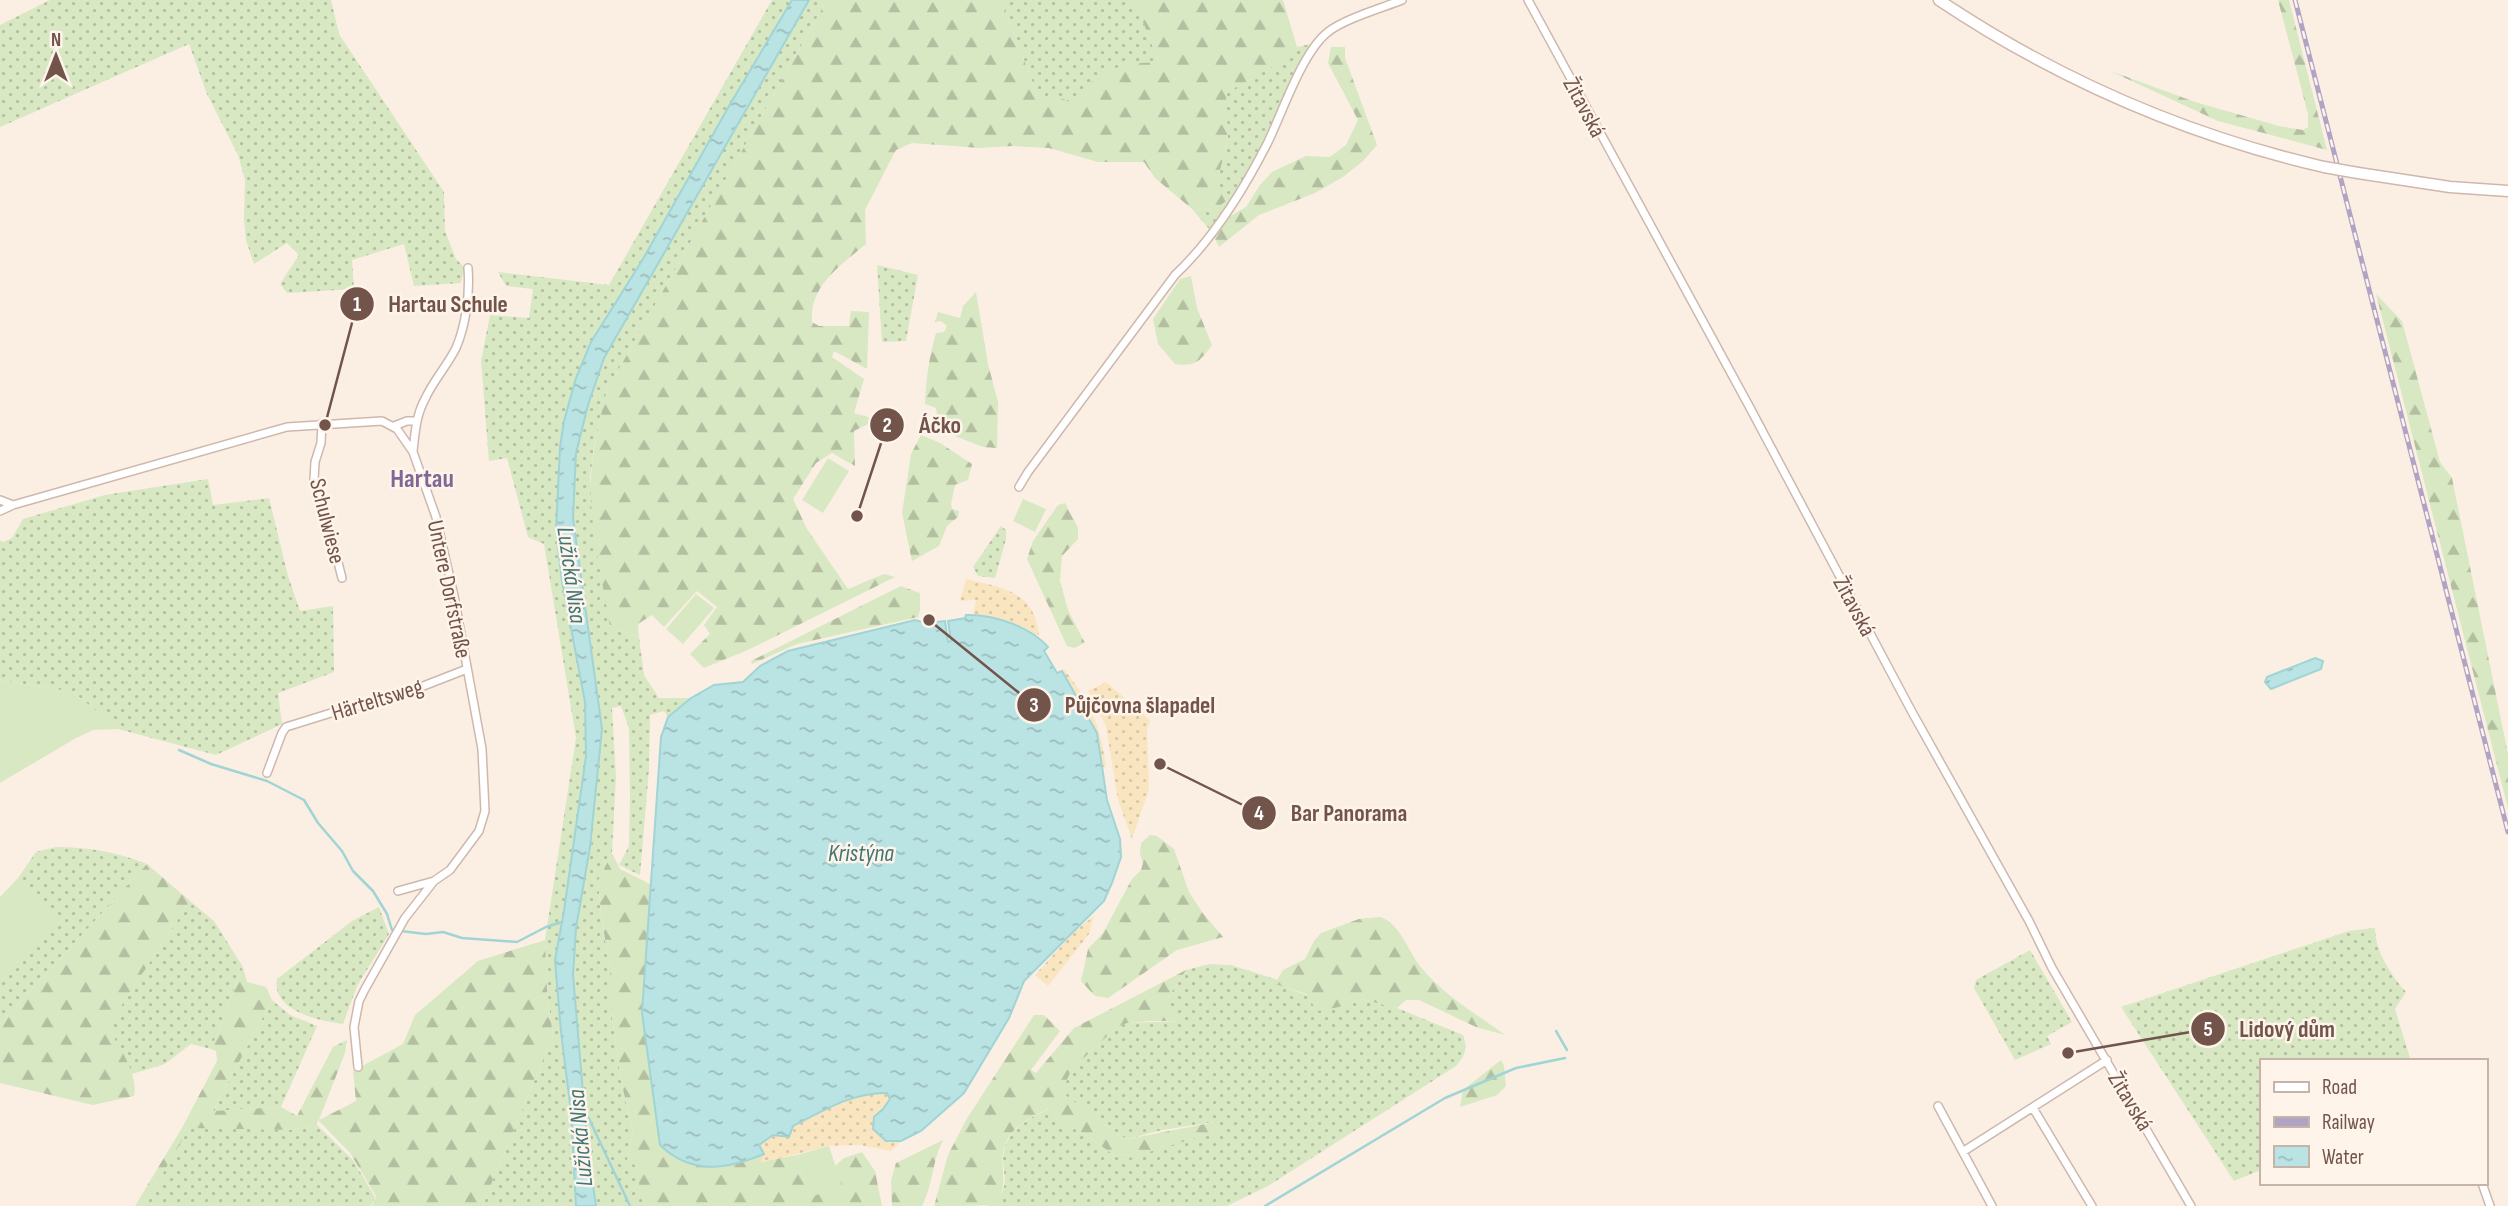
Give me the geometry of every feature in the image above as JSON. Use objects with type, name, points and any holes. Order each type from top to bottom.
[{"type":"main road","points":[[1939,0],[2015,48],[2127,103],[2239,144],[2324,167],[2358,173],[2449,187],[2508,191]]},
{"type":"street","points":[[1019,486],[1175,275],[1191,260],[1224,217],[1267,145],[1293,87],[1322,38],[1336,27],[1402,0]]},
{"type":"street","name":"Žitavská","points":[[1528,0],[1912,712],[2029,921],[2052,968],[2191,1206]]},
{"type":"street","points":[[413,452],[423,401],[456,348],[465,313],[468,268]]},
{"type":"street","points":[[0,511],[275,430],[322,423],[374,420],[394,426],[407,421],[417,421]]},
{"type":"street","name":"Schulwiese","points":[[322,423],[314,480],[321,496],[342,578]]},
{"type":"street","name":"Untere Dorfstraße","points":[[358,1067],[354,1027],[359,1001],[397,931],[434,881],[450,870],[474,838],[483,822],[485,811],[484,764],[436,517],[413,452],[394,426]]},
{"type":"street","points":[[0,500],[13,505]]},
{"type":"street","name":"Härteltsweg","points":[[267,773],[286,727],[347,708],[390,699],[467,669]]},
{"type":"street","points":[[398,891],[434,881]]},
{"type":"street","points":[[1964,1152],[2107,1060]]},
{"type":"street","points":[[1938,1106],[1992,1206]]},
{"type":"street","points":[[2033,1108],[2092,1206]]},
{"type":"street","points":[[2483,1185],[2490,1206]]},
{"type":"green space","points":[[50,0],[331,0],[339,34],[444,192],[445,231],[456,259],[464,267],[461,283],[414,286],[404,244],[352,260],[354,289],[287,293],[280,284],[299,255],[287,243],[254,264],[246,240],[245,180],[238,155],[207,94],[189,44],[0,127],[0,25]]},
{"type":"green space","points":[[772,0],[792,0],[643,259],[591,342],[576,378],[564,421],[556,530],[562,581],[585,702],[586,728],[580,807],[558,959],[576,1206],[482,1206],[553,1036],[547,990],[545,940],[576,738],[544,544],[528,537],[507,458],[489,461],[481,361],[490,315],[529,318],[533,289],[506,286],[498,272],[609,285]]},
{"type":"green space","points":[[808,0],[827,0],[607,390],[594,447],[590,479],[610,627],[639,637],[644,675],[659,698],[691,698],[668,717],[664,711],[650,715],[649,769],[640,875],[619,865],[629,846],[629,728],[621,706],[612,708],[616,777],[612,853],[598,881],[610,968],[610,1003],[622,1085],[633,1132],[627,1161],[639,1167],[639,1187],[646,1206],[596,1206],[588,1152],[573,975],[576,928],[590,847],[602,729],[573,518],[576,453],[604,358]]},
{"type":"green space","points":[[827,0],[1001,0],[1039,99],[1057,96],[1072,103],[1095,78],[1125,64],[1159,62],[1134,0],[1283,0],[1297,47],[1295,54],[1226,93],[1228,141],[1217,181],[1226,201],[1214,210],[1192,209],[1155,178],[1144,162],[1098,162],[1049,148],[1013,146],[980,148],[912,143],[896,150],[865,210],[866,244],[828,277],[812,309],[812,322],[819,326],[849,326],[851,311],[869,312],[867,369],[834,351],[832,357],[864,379],[854,413],[872,418],[870,423],[854,431],[855,466],[832,453],[816,463],[793,499],[807,529],[848,589],[884,574],[895,577],[750,649],[704,668],[690,654],[710,634],[704,625],[717,607],[697,591],[664,627],[652,615],[638,624],[639,637],[610,627],[592,512],[591,476],[595,444],[607,390]]},
{"type":"green space","points":[[1001,0],[1134,0],[1159,62],[1095,79],[1072,103],[1039,99]]},
{"type":"green space","points":[[2278,0],[2289,0],[2327,150],[2218,121],[2108,70],[2195,102],[2279,126],[2303,130],[2308,127],[2308,114]]},
{"type":"green space","points":[[1315,43],[1237,193],[1210,230],[1192,209],[1214,210],[1217,181],[1228,141],[1225,93],[1294,54],[1297,47]]},
{"type":"green space","points":[[1331,47],[1345,47],[1345,58],[1377,145],[1343,177],[1315,193],[1259,215],[1219,247],[1213,235],[1225,219],[1246,207],[1272,172],[1306,156],[1330,157],[1346,145],[1358,120],[1328,63]]},
{"type":"green space","points":[[877,265],[918,275],[906,341],[882,342]]},
{"type":"green space","points":[[1191,276],[1197,308],[1212,345],[1197,362],[1188,365],[1175,364],[1158,344],[1153,319],[1180,279]]},
{"type":"green space","points":[[976,292],[988,364],[998,402],[997,448],[983,447],[955,436],[957,422],[938,421],[936,408],[925,404],[928,368],[936,333],[944,332],[947,326],[941,321],[935,322],[938,312],[960,318],[963,306]]},
{"type":"green space","points":[[2376,294],[2402,321],[2440,462],[2452,478],[2508,754],[2508,808]]},
{"type":"green space","points":[[921,435],[940,443],[972,464],[968,480],[955,485],[951,504],[952,509],[959,511],[958,517],[947,526],[939,546],[912,561],[902,513],[911,454]]},
{"type":"green space","points":[[828,458],[849,471],[823,513],[802,500]]},
{"type":"green space","points":[[208,479],[213,505],[269,498],[288,576],[300,611],[333,606],[334,672],[278,693],[282,724],[216,755],[118,729],[73,692],[0,680],[0,540],[3,542],[12,538],[23,519],[105,495]]},
{"type":"green space","points":[[1023,499],[1046,509],[1035,532],[1013,521]]},
{"type":"green space","points":[[1065,503],[1078,528],[1078,539],[1062,556],[1060,581],[1068,610],[1085,643],[1074,648],[1067,646],[1027,559],[1033,541],[1058,505]]},
{"type":"green space","points":[[1001,526],[1006,530],[1006,539],[995,578],[978,576],[973,567]]},
{"type":"green space","points":[[901,586],[920,593],[918,617],[797,644],[752,664],[751,661]]},
{"type":"green space","points":[[696,594],[714,608],[683,644],[666,629]]},
{"type":"green space","points":[[0,680],[73,692],[118,729],[93,730],[0,783]]},
{"type":"green space","points":[[1150,835],[1157,836],[1174,849],[1189,892],[1223,937],[1177,950],[1108,998],[1095,996],[1081,981],[1088,949],[1103,933],[1132,879],[1141,870],[1141,843]]},
{"type":"green space","points":[[56,847],[102,851],[147,864],[0,1024],[0,969],[5,973],[58,916],[18,878],[36,852]]},
{"type":"green space","points":[[612,853],[620,869],[652,885],[642,1013],[673,1157],[696,1165],[718,1166],[764,1154],[761,1162],[797,1155],[810,1197],[841,1186],[835,1166],[844,1158],[862,1152],[875,1171],[882,1206],[646,1206],[639,1187],[639,1167],[627,1161],[633,1132],[622,1085],[610,1003],[610,968],[601,915],[598,881]]},
{"type":"green space","points":[[147,864],[190,901],[108,1026],[131,1069],[134,1096],[93,1105],[0,1083],[0,1024]]},
{"type":"green space","points":[[18,878],[59,916],[5,973],[0,969],[0,897]]},
{"type":"green space","points":[[190,901],[214,921],[243,967],[211,1049],[191,1044],[165,1064],[132,1074],[108,1026]]},
{"type":"green space","points":[[379,907],[389,934],[357,986],[343,1024],[310,1017],[289,1007],[277,990],[277,979],[352,921]]},
{"type":"green space","points":[[1380,917],[1398,931],[1429,977],[1460,1004],[1505,1035],[1476,1027],[1419,1000],[1406,1000],[1397,1008],[1361,999],[1317,1011],[1306,994],[1275,984],[1283,970],[1305,959],[1321,933],[1359,919]]},
{"type":"green space","points":[[2375,928],[2385,962],[2406,992],[2395,1009],[2410,1059],[2260,1059],[2260,1170],[2234,1181],[2121,1007],[2349,931]]},
{"type":"green space","points":[[545,940],[547,990],[553,1036],[482,1206],[372,1206],[376,1196],[350,1153],[318,1120],[316,1124],[292,1130],[189,1128],[144,1206],[135,1206],[183,1126],[217,1061],[216,1051],[211,1049],[243,967],[247,982],[266,987],[272,1000],[213,1111],[281,1107],[297,1116],[333,1047],[347,1040],[345,1053],[319,1120],[356,1101],[353,1071],[403,1044],[415,1015],[478,961]]},
{"type":"green space","points":[[2030,950],[2072,1022],[2047,1036],[2051,1044],[2015,1060],[1974,988],[1976,980]]},
{"type":"green space","points":[[1210,964],[1231,965],[1278,980],[1276,984],[1339,1007],[1361,999],[1397,1008],[1463,1035],[1463,1055],[1456,1066],[1268,1186],[1227,1206],[986,1206],[1003,1190],[1003,1159],[1007,1141],[1025,1122],[1049,1109],[1056,1119],[1081,1132],[1117,1157],[1214,1122],[1162,1130],[1128,1139],[1120,1136],[1061,1092],[1072,1069],[1116,1028],[1127,1023],[1183,1021],[1165,1002],[1186,970]]},
{"type":"green space","points":[[1186,970],[1165,1002],[1184,1021],[1127,1023],[1116,1028],[1072,1069],[1061,1092],[1120,1136],[1128,1139],[1215,1122],[1216,1132],[1129,1158],[1117,1157],[1081,1132],[1056,1119],[1048,1109],[1026,1120],[1009,1137],[1002,1160],[1003,1189],[995,1201],[988,1205],[934,1206],[948,1155],[966,1120],[1034,1015],[1044,1015],[1060,1031],[1031,1070],[1036,1073],[1074,1028]]},
{"type":"green space","points":[[272,1000],[290,1015],[317,1026],[281,1107],[213,1111]]},
{"type":"green space","points":[[1501,1060],[1506,1086],[1497,1095],[1460,1107],[1463,1090]]},
{"type":"green space","points":[[316,1124],[353,1160],[375,1197],[371,1206],[144,1206],[189,1127],[292,1130]]},
{"type":"green space","points":[[943,1140],[922,1206],[892,1206],[891,1181],[896,1163]]},
{"type":"green space","points":[[829,1146],[842,1186],[810,1197],[797,1155]]},
{"type":"sand","points":[[966,579],[1005,589],[1024,601],[1031,609],[1039,636],[973,615],[976,600],[960,601]]},
{"type":"sand","points":[[1064,669],[1093,715],[1106,767],[1102,767],[1097,733],[1062,671]]},
{"type":"sand","points":[[1106,682],[1150,720],[1147,730],[1149,789],[1132,839],[1118,800],[1106,726],[1088,691]]},
{"type":"sand","points":[[1094,916],[1089,934],[1048,986],[1035,975],[1076,930]]},
{"type":"sand","points":[[872,1093],[887,1093],[891,1099],[874,1117],[886,1141],[901,1141],[891,1151],[859,1145],[829,1146],[760,1163],[764,1154],[758,1146],[771,1137],[813,1115]]},
{"type":"water","name":"Lužická Nisa","points":[[792,0],[809,0],[604,358],[576,453],[573,518],[602,729],[590,847],[576,928],[573,975],[588,1152],[596,1206],[576,1206],[571,1112],[555,960],[586,756],[585,702],[562,581],[556,530],[564,421],[576,378],[591,342],[643,259]]},
{"type":"water","name":"Kristýna","points":[[966,615],[1011,623],[1041,640],[1048,647],[1044,651],[1057,673],[1062,671],[1097,733],[1107,800],[1120,839],[1121,857],[1104,901],[1024,981],[1009,1018],[964,1093],[921,1131],[901,1141],[886,1141],[873,1129],[874,1117],[890,1099],[887,1093],[874,1094],[850,1099],[816,1114],[793,1126],[789,1137],[773,1135],[759,1145],[764,1154],[736,1164],[709,1167],[672,1155],[660,1145],[642,1013],[661,737],[668,717],[691,698],[714,685],[743,682],[760,666],[788,651],[915,620],[926,623],[945,621],[948,642],[951,641],[948,621],[965,618]]},
{"type":"water","points":[[2315,658],[2323,661],[2321,669],[2271,689],[2265,682],[2267,677]]},
{"type":"waterway","points":[[179,750],[211,764],[267,781],[304,800],[318,823],[342,851],[353,871],[373,891],[387,914],[392,930],[426,934],[443,932],[462,938],[517,942],[562,922]]},
{"type":"waterway","points":[[1556,1031],[1567,1050]]},
{"type":"waterway","points":[[1265,1206],[1445,1098],[1516,1068],[1565,1058]]},
{"type":"waterway","name":"Lužická Nisa","points":[[584,1108],[630,1206]]},
{"type":"railway","points":[[2295,0],[2508,832]]},
{"type":"place","name":"Hartau Schule","points":[[325,425]]},
{"type":"place","name":"Áčko","points":[[857,516]]},
{"type":"place","name":"Půjčovna šlapadel","points":[[929,620]]},
{"type":"place","name":"Bar Panorama","points":[[1160,764]]},
{"type":"place","name":"Lidový dům","points":[[2068,1053]]},
{"type":"district","name":"Hartau","points":[[422,478]]}]
